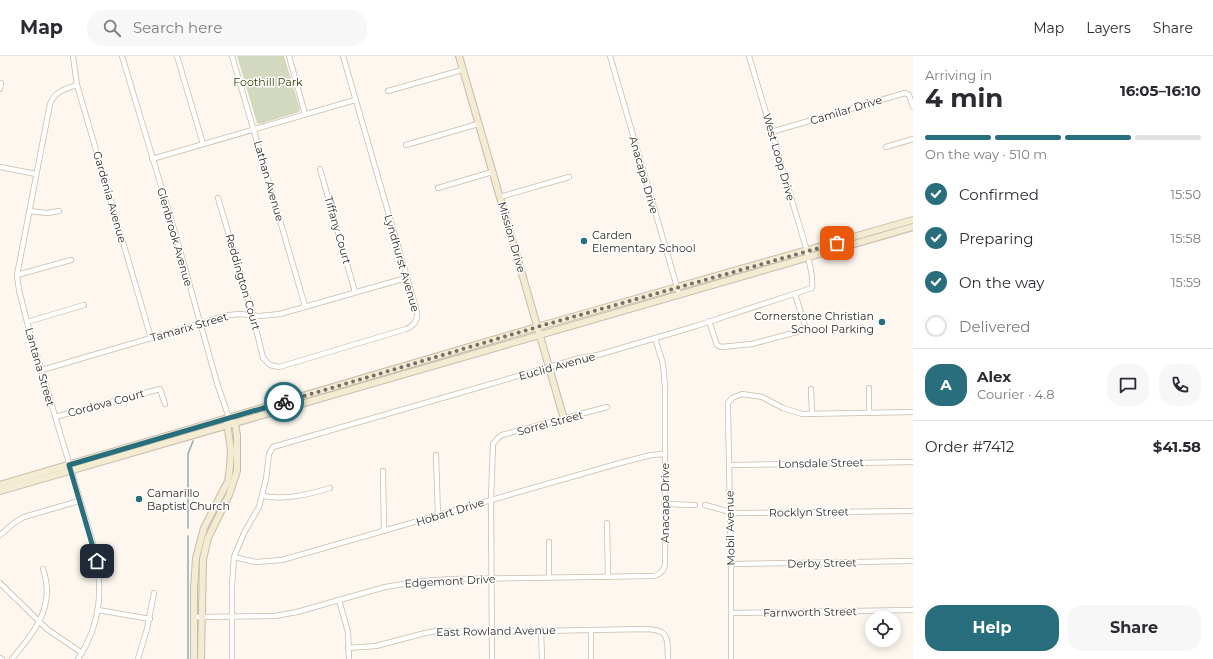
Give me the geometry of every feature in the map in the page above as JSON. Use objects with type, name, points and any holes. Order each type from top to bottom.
[{"type":"main road","name":"Mission Drive","points":[[459,56],[564,419]]},
{"type":"main road","points":[[808,254],[913,220]]},
{"type":"main road","points":[[0,491],[229,418],[537,328],[913,227]]},
{"type":"main road","points":[[0,484],[70,468],[227,426],[539,334],[678,291]]},
{"type":"main road","points":[[201,659],[202,564],[205,547],[215,523],[227,502],[237,471],[237,435],[234,424],[229,418]]},
{"type":"main road","points":[[194,659],[195,566],[198,546],[204,528],[226,487],[229,474],[231,450],[227,426],[229,418]]},
{"type":"street","name":"Gardenia Avenue","points":[[73,56],[77,85],[151,338]]},
{"type":"street","name":"Glenbrook Avenue","points":[[122,56],[229,418]]},
{"type":"street","points":[[178,56],[203,144]]},
{"type":"street","name":"Lathan Avenue","points":[[232,56],[305,306]]},
{"type":"street","points":[[289,56],[305,114]]},
{"type":"street","name":"Lyndhurst Avenue","points":[[270,365],[280,367],[406,329],[412,326],[416,320],[417,312],[342,56]]},
{"type":"street","name":"Anacapa Drive","points":[[610,56],[678,291]]},
{"type":"street","name":"West Loop Drive","points":[[749,56],[808,254]]},
{"type":"street","points":[[388,91],[462,70]]},
{"type":"street","points":[[0,89],[1,83]]},
{"type":"street","name":"Lantana Street","points":[[77,85],[60,91],[52,99],[47,115],[17,275],[27,322],[97,561],[100,580],[98,610],[95,624],[78,659]]},
{"type":"street","name":"Camilar Drive","points":[[771,132],[905,93],[909,95],[913,106]]},
{"type":"street","points":[[152,159],[355,100]]},
{"type":"street","points":[[406,145],[478,124]]},
{"type":"street","points":[[886,147],[913,139]]},
{"type":"street","points":[[0,167],[36,174]]},
{"type":"street","name":"Tiffany Court","points":[[320,169],[355,292]]},
{"type":"street","points":[[438,188],[492,172]]},
{"type":"street","points":[[500,197],[569,177]]},
{"type":"street","name":"Reddington Court","points":[[218,198],[253,316],[263,358],[270,365]]},
{"type":"street","points":[[29,211],[47,213],[58,211]]},
{"type":"street","name":"Euclid Avenue","points":[[262,496],[269,454],[271,449],[282,444],[655,338],[811,289],[813,287],[808,254]]},
{"type":"street","points":[[17,275],[71,260]]},
{"type":"street","name":"Tamarix Street","points":[[42,370],[200,323],[237,314],[253,316],[273,315],[406,278]]},
{"type":"street","points":[[709,321],[717,345],[721,347],[752,344],[804,330],[805,326],[795,294]]},
{"type":"street","points":[[27,322],[84,305]]},
{"type":"street","name":"Anacapa Drive","points":[[655,338],[665,376],[665,565],[661,572]]},
{"type":"street","points":[[868,388],[869,413]]},
{"type":"street","name":"Cordova Court","points":[[55,417],[160,389],[165,404]]},
{"type":"street","points":[[811,389],[812,414],[913,412]]},
{"type":"street","name":"Mobil Avenue","points":[[731,659],[728,403],[732,398],[742,394],[755,395],[767,399],[791,412],[812,414]]},
{"type":"street","name":"Sorrel Street","points":[[491,499],[493,446],[494,442],[502,435],[607,407]]},
{"type":"street","name":"Hobart Drive","points":[[234,557],[260,562],[282,560],[640,457],[665,454]]},
{"type":"street","points":[[436,455],[438,516]]},
{"type":"street","name":"Lonsdale Street","points":[[729,465],[913,462]]},
{"type":"street","points":[[383,471],[384,531]]},
{"type":"street","points":[[232,659],[232,575],[234,557],[262,496],[292,498],[330,488]]},
{"type":"street","points":[[491,499],[492,659]]},
{"type":"street","points":[[0,535],[24,517],[79,501]]},
{"type":"street","points":[[664,504],[695,505]]},
{"type":"street","name":"Rocklyn Street","points":[[705,505],[739,513],[913,511]]},
{"type":"street","points":[[607,523],[608,577]]},
{"type":"street","points":[[549,542],[549,577]]},
{"type":"street","name":"Derby Street","points":[[731,564],[913,561]]},
{"type":"street","points":[[12,659],[39,622],[43,614],[47,599],[47,584],[43,570]]},
{"type":"street","name":"Edgemont Drive","points":[[194,617],[275,616],[296,612],[385,586],[403,583],[451,579],[654,576],[661,572]]},
{"type":"street","points":[[0,583],[53,634],[82,653]]},
{"type":"street","points":[[138,659],[150,619],[154,593]]},
{"type":"street","points":[[339,600],[347,625],[348,659]]},
{"type":"street","points":[[98,610],[150,619]]},
{"type":"street","name":"Farnworth Street","points":[[731,613],[913,610]]},
{"type":"street","name":"East Rowland Avenue","points":[[348,648],[376,646],[436,631],[492,632],[646,629],[659,630],[665,635],[668,641],[668,659]]},
{"type":"street","points":[[541,630],[542,659]]},
{"type":"street","points":[[591,630],[591,659]]},
{"type":"green space","name":"Foothill Park","points":[[237,56],[284,56],[300,109],[299,112],[260,124],[257,123]]},
{"type":"waterway","points":[[188,528],[188,454],[193,441]]},
{"type":"waterway","points":[[188,536],[188,659]]},
{"type":"way so far","points":[[284,402],[544,325],[837,243]]},
{"type":"place","name":"Carden Elementary School","points":[[584,241]]},
{"type":"place","name":"Cornerstone Christian School Parking","points":[[882,322]]},
{"type":"place","name":"Camarillo Baptist Church","points":[[139,499]]},
{"type":"route","points":[[97,561],[69,465],[284,402]]}]
